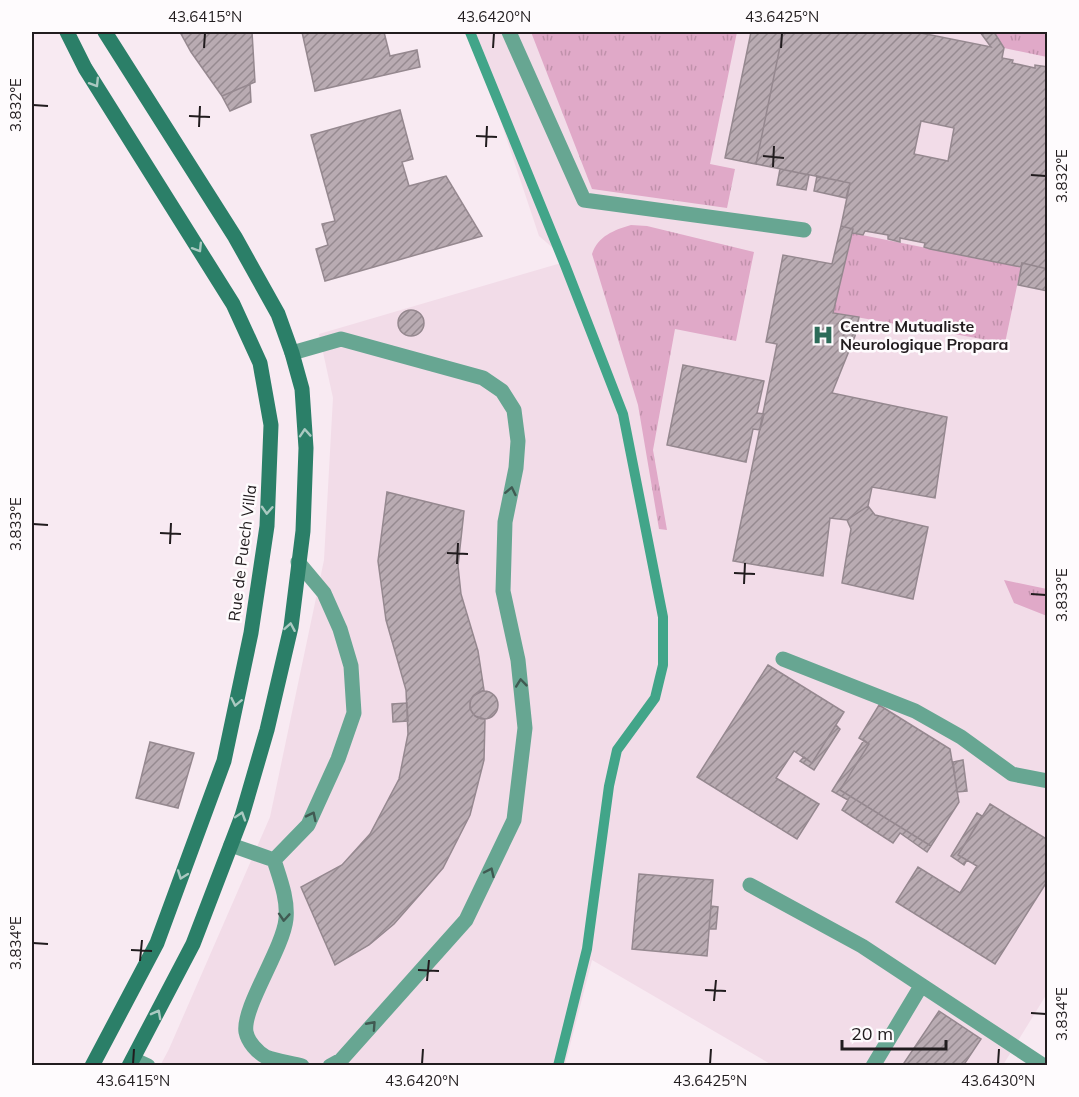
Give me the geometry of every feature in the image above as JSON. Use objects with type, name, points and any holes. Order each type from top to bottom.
[{"type":"main road","name":"Rue de Puech Villa","points":[[67,32],[85,68],[233,304],[260,363],[271,424],[265,538],[251,633],[224,761],[157,943],[92,1065]]},
{"type":"main road","points":[[105,32],[236,237],[278,314],[302,389],[306,448],[303,531],[291,627],[267,730],[242,816],[193,944],[131,1062]]},
{"type":"lane","points":[[509,32],[584,200],[804,230]]},
{"type":"lane","points":[[292,353],[341,339],[483,378],[502,391],[514,410],[518,441],[516,468],[505,522],[503,591],[519,660],[525,728],[514,820],[466,920],[341,1060],[330,1065]]},
{"type":"lane","points":[[274,860],[308,825],[338,759],[354,714],[351,666],[340,629],[324,593],[298,562]]},
{"type":"lane","points":[[783,659],[915,711],[961,737],[1012,774],[1047,781]]},
{"type":"lane","points":[[231,845],[274,860]]},
{"type":"lane","points":[[274,860],[285,895],[286,920],[247,1018],[246,1033],[254,1048],[266,1057],[302,1065]]},
{"type":"lane","points":[[750,885],[862,946],[1044,1065]]},
{"type":"lane","points":[[873,1065],[921,986]]},
{"type":"lane","points":[[131,1062],[148,1065]]},
{"type":"shaded area","points":[[471,32],[1047,32],[1048,992],[1003,1065],[772,1065],[592,960],[565,1065],[160,1066],[270,817],[324,560],[333,398],[319,334],[568,261],[539,236]]},
{"type":"green space","points":[[531,32],[737,32],[710,164],[735,169],[727,208],[592,189]]},
{"type":"green space","points":[[994,32],[1047,32],[1047,57],[1004,48]]},
{"type":"green space","points":[[631,225],[647,226],[754,252],[736,341],[675,329],[653,450],[667,530],[659,529],[638,405],[592,254],[602,238]]},
{"type":"green space","points":[[852,233],[1021,267],[1005,343],[833,313]]},
{"type":"green space","points":[[1004,580],[1047,589],[1047,616],[1014,603]]},
{"type":"building","points":[[180,32],[252,32],[255,82],[222,96]]},
{"type":"building","points":[[302,32],[384,32],[390,56],[417,50],[420,67],[315,91]]},
{"type":"building","points":[[751,32],[783,32],[756,164],[725,158]]},
{"type":"building","points":[[783,32],[916,32],[991,47],[980,32],[994,32],[1004,48],[1002,58],[1013,60],[1012,63],[1035,68],[1035,65],[1048,67],[1048,269],[1022,263],[1021,267],[930,249],[924,247],[925,243],[900,238],[900,242],[888,239],[888,235],[865,231],[863,235],[852,233],[853,229],[841,226],[850,183],[756,164]],"holes":[[[921,121],[954,128],[948,161],[914,154]]]},
{"type":"building","points":[[250,84],[251,102],[230,111],[222,96]]},
{"type":"building","points":[[400,110],[413,159],[402,162],[409,186],[446,176],[482,236],[325,281],[316,249],[328,245],[322,224],[335,221],[311,135]]},
{"type":"building","points":[[780,169],[809,175],[806,190],[777,185]]},
{"type":"building","points":[[817,176],[850,183],[846,198],[814,191]]},
{"type":"building","points":[[841,226],[853,229],[833,313],[859,317],[855,336],[832,393],[947,417],[935,498],[872,487],[868,506],[847,520],[830,518],[823,576],[733,561],[777,344],[766,342],[783,255],[832,264]]},
{"type":"building","points":[[1022,263],[1048,269],[1048,291],[1018,285]]},
{"type":"building","points":[[411,310],[420,314],[424,323],[420,332],[411,336],[402,332],[398,323],[402,314]]},
{"type":"building","points":[[683,365],[764,381],[757,413],[764,414],[760,430],[753,429],[746,462],[667,445]]},
{"type":"building","points":[[387,492],[464,511],[458,566],[461,594],[478,651],[484,690],[473,696],[470,709],[475,716],[485,719],[484,760],[470,815],[443,868],[394,924],[369,945],[335,965],[301,887],[342,865],[370,834],[399,779],[408,734],[406,690],[386,620],[378,561]]},
{"type":"building","points":[[868,506],[875,515],[928,527],[913,599],[842,583],[851,529],[847,520]]},
{"type":"building","points":[[768,665],[844,712],[812,763],[794,751],[776,778],[819,804],[797,839],[697,777]]},
{"type":"building","points":[[484,691],[494,695],[498,705],[494,715],[484,719],[474,715],[470,705],[474,695]]},
{"type":"building","points":[[407,703],[408,721],[393,722],[392,704]]},
{"type":"building","points":[[879,705],[950,749],[959,802],[931,846],[840,790],[869,744],[859,738]]},
{"type":"building","points":[[836,725],[840,729],[814,770],[800,761],[804,757],[812,763]]},
{"type":"building","points":[[864,740],[869,744],[840,790],[931,846],[927,852],[900,833],[893,843],[842,810],[848,800],[832,791]]},
{"type":"building","points":[[150,742],[194,753],[178,808],[136,798]]},
{"type":"building","points":[[963,760],[967,791],[957,792],[953,762]]},
{"type":"building","points":[[990,804],[1048,840],[1048,880],[995,964],[896,902],[918,867],[960,893],[977,866],[958,855]]},
{"type":"building","points":[[977,813],[982,816],[958,855],[967,860],[964,865],[951,856]]},
{"type":"building","points":[[639,874],[713,880],[707,956],[632,949]]},
{"type":"building","points":[[711,906],[718,907],[716,929],[709,929]]},
{"type":"building","points":[[939,1011],[981,1039],[963,1066],[902,1066]]},
{"type":"waterway","points":[[470,32],[623,414],[663,617],[663,665],[655,698],[617,750],[609,786],[587,949],[558,1066]]},
{"type":"place","name":"Centre Mutualiste Neurologique Propara","points":[[823,335]]}]
